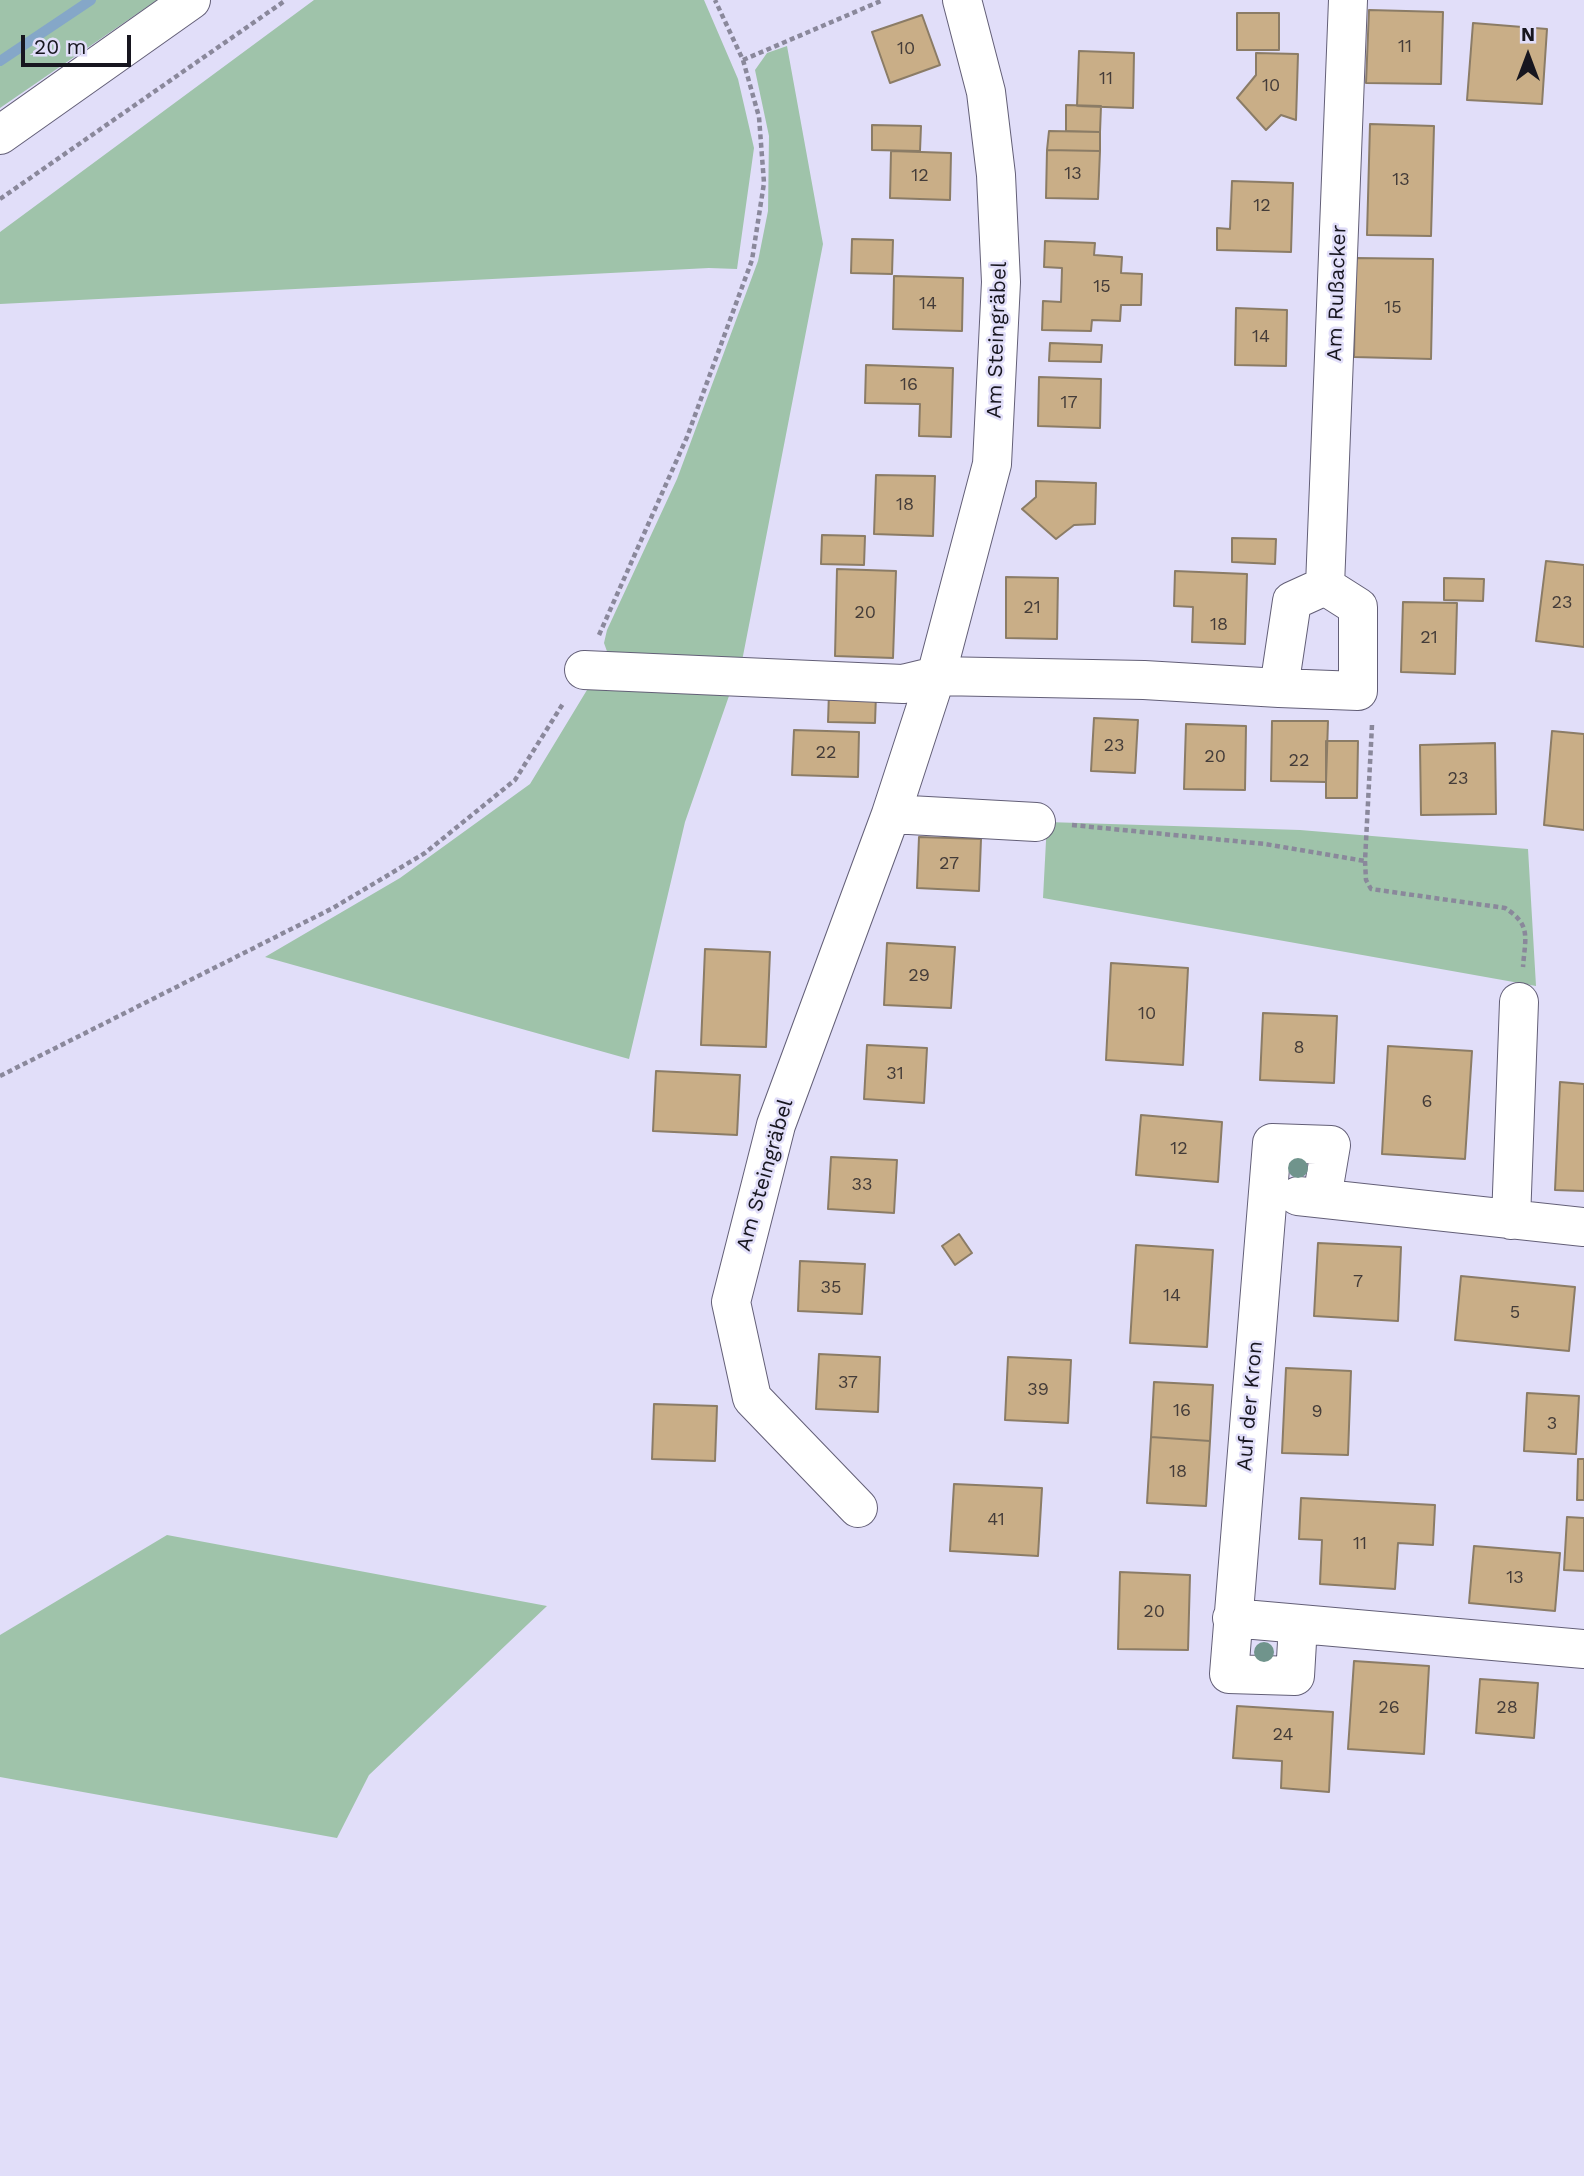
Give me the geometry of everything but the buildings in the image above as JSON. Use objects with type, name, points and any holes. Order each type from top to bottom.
[{"type":"street","points":[[0,135],[191,0]]},
{"type":"street","name":"Am Steingräbel","points":[[858,1508],[752,1398],[731,1302],[776,1125],[891,814],[936,676],[992,464],[1001,282],[996,175],[986,92],[962,0]]},
{"type":"street","name":"Am Rußacker","points":[[1325,586],[1348,0]]},
{"type":"street","points":[[584,670],[903,684],[936,676],[1144,680],[1279,688],[1358,691],[1359,607],[1325,586],[1292,601],[1279,688]]},
{"type":"street","points":[[891,814],[1036,822]]},
{"type":"street","points":[[1511,1220],[1519,1002]]},
{"type":"street","name":"Auf der Kron","points":[[1298,1625],[1295,1676],[1229,1674],[1272,1143],[1331,1145],[1322,1198]]},
{"type":"street","points":[[1268,1193],[1584,1227]]},
{"type":"street","points":[[1232,1618],[1584,1649]]},
{"type":"path","points":[[0,199],[286,0]]},
{"type":"path","points":[[0,1076],[333,908],[425,853],[515,780],[584,670],[687,437],[752,260],[764,183],[759,117],[743,60],[715,0]]},
{"type":"path","points":[[743,60],[883,0]]},
{"type":"path","points":[[1358,691],[1373,708],[1366,880],[1371,889],[1505,908],[1519,917],[1526,930],[1519,1002]]},
{"type":"path","points":[[1036,822],[1265,844],[1365,861]]},
{"type":"green space","points":[[0,0],[157,0],[0,108]]},
{"type":"green space","points":[[314,0],[704,0],[738,79],[754,148],[737,269],[709,268],[0,304],[0,232]]},
{"type":"green space","points":[[787,46],[823,244],[742,661],[609,657],[604,643],[607,630],[677,479],[758,261],[768,211],[769,136],[755,70],[767,53]]},
{"type":"green space","points":[[590,685],[730,693],[685,822],[629,1059],[265,957],[400,878],[530,784]]},
{"type":"green space","points":[[1047,822],[1300,830],[1528,849],[1536,986],[1043,898]]},
{"type":"green space","points":[[167,1535],[547,1606],[369,1775],[337,1838],[0,1777],[0,1635]]},
{"type":"waterway","points":[[0,61],[91,0]]}]
